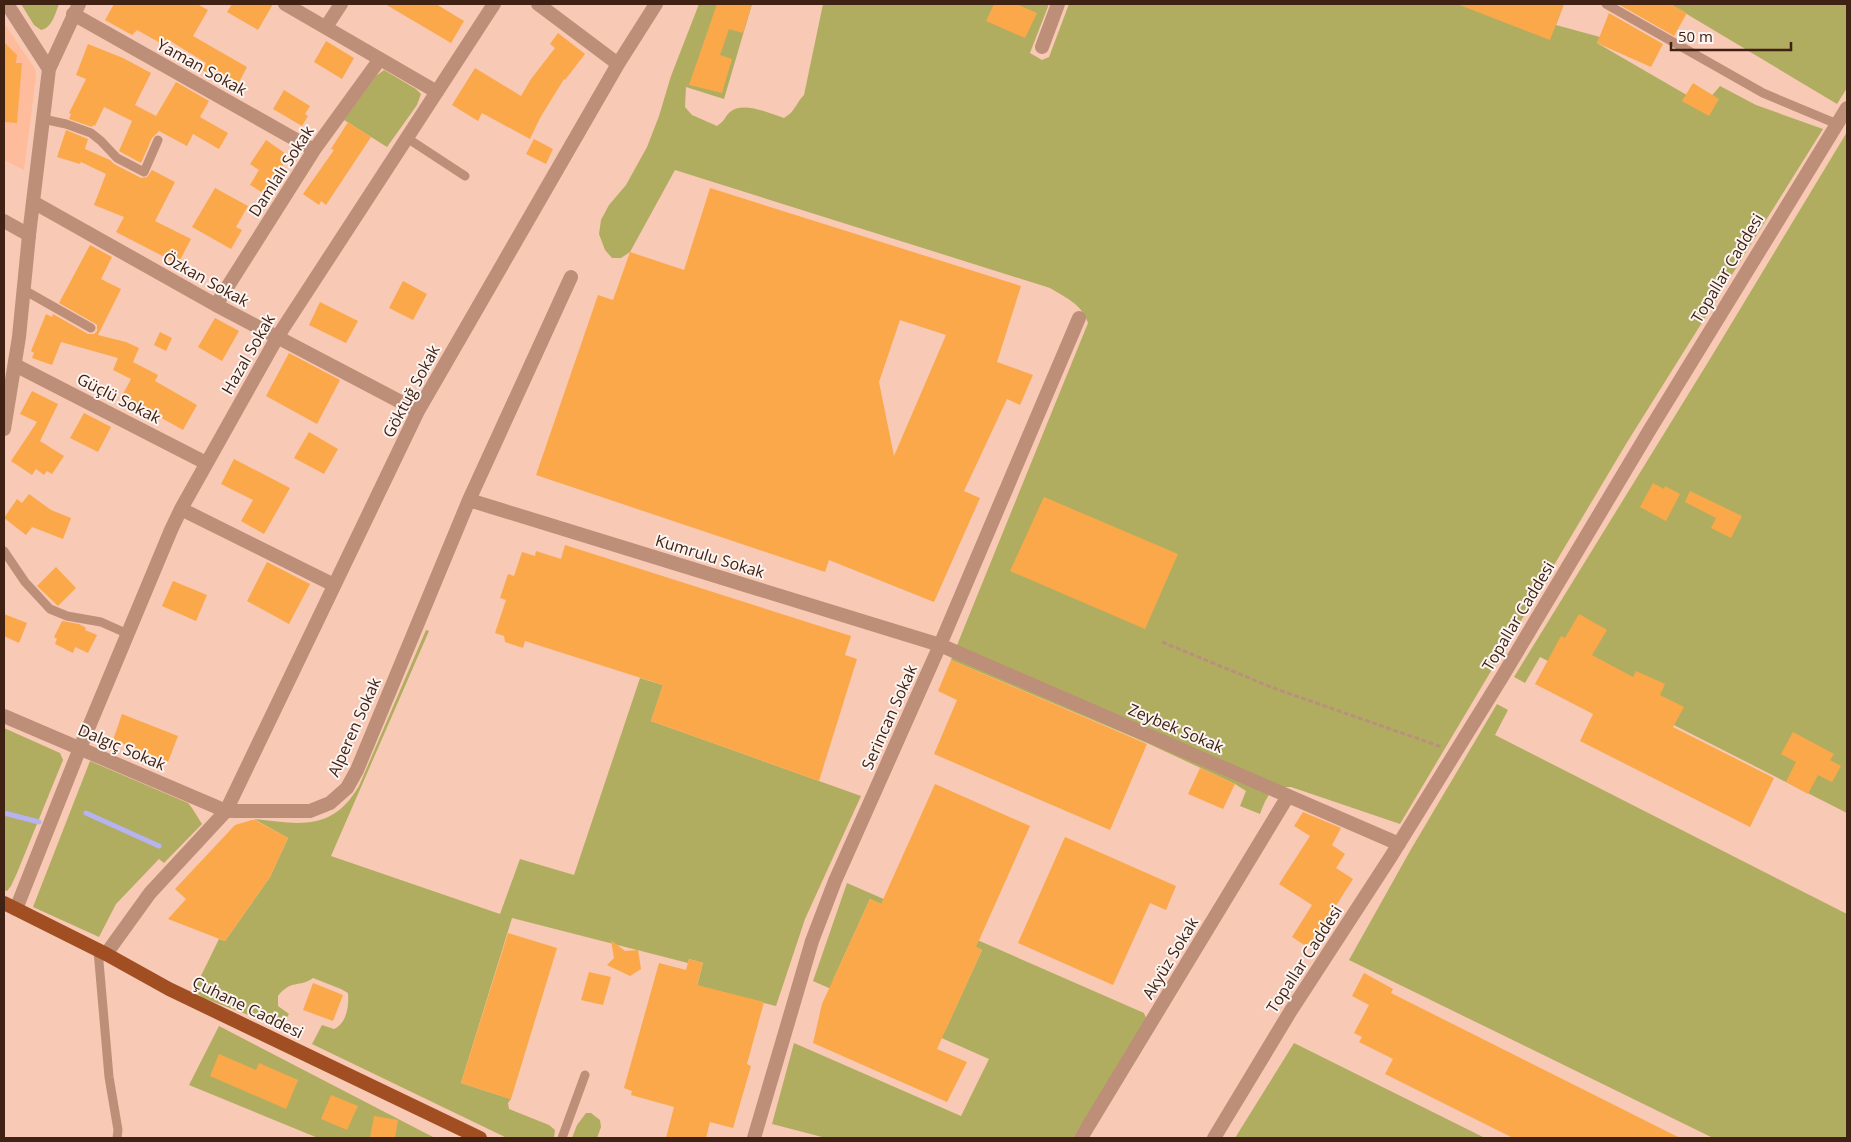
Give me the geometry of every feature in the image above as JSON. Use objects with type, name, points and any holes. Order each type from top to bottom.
[{"type":"main road","name":"Çuhane Caddesi","points":[[10,906],[102,952],[169,989],[480,1138]]},
{"type":"street","points":[[7,4],[49,68]]},
{"type":"street","points":[[285,4],[437,92]]},
{"type":"street","points":[[326,27],[341,4]]},
{"type":"street","name":"Hazal Sokak","points":[[10,906],[80,748],[181,509],[278,336],[494,4]]},
{"type":"street","points":[[538,4],[618,64]]},
{"type":"street","name":"Göktuğ Sokak","points":[[226,811],[418,411],[618,64],[656,4]]},
{"type":"street","points":[[1042,47],[1058,4]]},
{"type":"street","points":[[4,430],[11,369],[24,290],[28,235],[49,68],[76,9]]},
{"type":"street","name":"Yaman Sokak","points":[[76,9],[314,150]]},
{"type":"street","name":"Damlalı Sokak","points":[[216,305],[314,150],[380,59]]},
{"type":"street","name":"Topallar Caddesi","points":[[1214,1138],[1290,1012],[1399,844],[1648,430],[1847,108]]},
{"type":"street","name":"Özkan Sokak","points":[[33,202],[216,305],[418,411]]},
{"type":"street","points":[[4,221],[28,235]]},
{"type":"street","name":"Alperen Sokak","points":[[226,811],[310,811],[330,803],[348,788],[469,500],[571,277]]},
{"type":"street","name":"Serincan Sokak","points":[[754,1138],[812,941],[835,881],[940,645],[1079,318]]},
{"type":"street","name":"Güçlü Sokak","points":[[11,369],[206,463]]},
{"type":"street","name":"Kumrulu Sokak","points":[[469,500],[940,645]]},
{"type":"street","points":[[181,509],[334,586]]},
{"type":"street","name":"Zeybek Sokak","points":[[940,645],[1399,844]]},
{"type":"street","name":"Dalgıç Sokak","points":[[4,716],[226,811]]},
{"type":"street","name":"Akyüz Sokak","points":[[1081,1138],[1288,796]]},
{"type":"street","points":[[102,952],[150,893],[226,811]]},
{"type":"lane","points":[[1606,4],[1763,93],[1837,124]]},
{"type":"lane","points":[[43,120],[66,124],[91,133],[117,158],[144,172],[158,140]]},
{"type":"lane","points":[[407,138],[465,176]]},
{"type":"lane","points":[[24,290],[92,328]]},
{"type":"lane","points":[[4,551],[25,582],[50,609],[67,616],[101,622],[128,634]]},
{"type":"lane","points":[[102,952],[109,1077],[118,1138]]},
{"type":"lane","points":[[562,1138],[585,1075]]},
{"type":"path","points":[[1162,642],[1276,689],[1455,752]]},
{"type":"shaded area","points":[[21,4],[59,4],[50,24],[41,30],[34,25]]},
{"type":"shaded area","points":[[699,4],[752,4],[724,99],[686,87],[685,107],[692,115],[717,126],[735,109],[756,109],[784,118],[791,113],[804,95],[823,4],[1049,4],[1030,53],[1042,60],[1049,57],[1069,4],[1564,4],[1556,25],[1600,37],[1597,43],[1704,105],[1720,86],[1756,105],[1823,129],[1626,444],[1400,824],[1291,787],[1278,789],[1270,794],[1260,814],[1240,806],[1246,791],[1235,784],[1147,743],[951,660],[1088,323],[1078,306],[1050,288],[675,170],[630,252],[621,258],[612,258],[605,250],[599,234],[601,220],[609,205],[626,185],[647,147],[671,76]]},
{"type":"shaded area","points":[[1670,4],[1847,4],[1847,88],[1837,104]]},
{"type":"shaded area","points":[[4,23],[35,69],[36,77],[24,170],[4,160]]},
{"type":"shaded area","points":[[384,70],[421,94],[417,105],[387,147],[344,120],[376,76]]},
{"type":"shaded area","points":[[1847,132],[1847,813],[1540,657],[1525,683],[1514,677]]},
{"type":"shaded area","points":[[426,630],[429,631],[331,856],[500,914],[520,859],[574,875],[640,678],[663,685],[651,721],[861,796],[805,919],[776,1006],[697,986],[703,963],[689,959],[688,963],[512,918],[461,1083],[511,1099],[508,1103],[509,1109],[549,1125],[555,1130],[554,1138],[507,1138],[312,1044],[322,1025],[334,1029],[342,1023],[347,1009],[348,993],[341,989],[313,978],[287,987],[278,996],[278,1006],[289,1014],[281,1027],[203,998],[197,993],[196,986],[219,939],[225,941],[270,877],[288,838],[254,819],[300,823],[314,822],[338,811],[349,801],[359,786]]},
{"type":"shaded area","points":[[1497,704],[1508,710],[1495,735],[1847,914],[1847,1138],[1713,1138],[1349,960],[1410,851]]},
{"type":"shaded area","points":[[4,728],[60,753],[63,760],[17,873],[7,891],[4,890]]},
{"type":"shaded area","points":[[90,761],[188,803],[202,824],[164,863],[159,859],[116,904],[99,937],[33,907]]},
{"type":"shaded area","points":[[847,883],[1144,1013],[1146,1018],[1142,1029],[1073,1138],[826,1138],[772,1124],[794,1043],[961,1116],[989,1059],[813,981]],"holes":[[[870,899],[982,950],[945,1031],[833,980]]]},
{"type":"shaded area","points":[[219,1026],[433,1137],[318,1138],[189,1085]]},
{"type":"shaded area","points":[[1294,1043],[1485,1138],[1235,1138]]},
{"type":"shaded area","points":[[586,1113],[591,1113],[600,1120],[601,1127],[597,1138],[572,1138],[577,1125]]},
{"type":"building","points":[[114,4],[197,4],[208,10],[193,36],[247,67],[236,88],[202,70],[206,63],[167,39],[164,45],[137,30],[132,35],[105,20]]},
{"type":"building","points":[[232,4],[273,4],[258,30],[227,12]]},
{"type":"building","points":[[385,4],[436,4],[464,21],[451,43]]},
{"type":"building","points":[[717,4],[752,4],[743,33],[729,29],[720,55],[732,59],[722,93],[689,85]]},
{"type":"building","points":[[994,4],[1016,4],[1037,13],[1025,38],[986,21]]},
{"type":"building","points":[[1457,4],[1564,4],[1550,40]]},
{"type":"building","points":[[1618,4],[1670,4],[1687,13],[1674,36]]},
{"type":"building","points":[[1609,13],[1663,44],[1651,67],[1597,43]]},
{"type":"building","points":[[558,33],[585,54],[564,79],[540,118],[530,139],[482,113],[478,121],[452,105],[475,68],[521,96],[531,79],[555,48],[550,44]]},
{"type":"building","points":[[326,41],[354,58],[342,79],[314,62]]},
{"type":"building","points":[[4,42],[17,55],[16,63],[22,63],[17,123],[4,122]]},
{"type":"building","points":[[88,44],[123,58],[151,73],[135,105],[156,116],[176,82],[209,101],[200,117],[228,133],[219,149],[193,134],[187,146],[159,131],[152,138],[141,163],[119,151],[132,121],[104,107],[95,126],[93,125],[92,127],[69,119],[71,114],[69,113],[86,79],[76,75]]},
{"type":"building","points":[[1693,83],[1719,99],[1709,116],[1682,101]]},
{"type":"building","points":[[284,90],[310,106],[305,114],[308,116],[302,126],[273,109]]},
{"type":"building","points":[[348,122],[371,137],[326,205],[321,201],[319,205],[303,194],[334,150],[331,149]]},
{"type":"building","points":[[66,130],[88,139],[85,149],[110,160],[141,178],[147,177],[152,170],[175,182],[155,221],[191,239],[178,264],[116,232],[124,217],[94,205],[106,174],[81,162],[80,164],[57,157]]},
{"type":"building","points":[[534,139],[553,149],[546,164],[526,154]]},
{"type":"building","points":[[266,140],[289,156],[272,181],[277,185],[270,197],[250,185],[259,170],[250,164]]},
{"type":"building","points":[[215,188],[248,206],[236,227],[242,230],[231,249],[192,227]]},
{"type":"building","points":[[710,188],[1021,286],[997,362],[1033,375],[1020,405],[1007,399],[964,491],[980,498],[934,602],[829,560],[825,572],[536,475],[598,295],[613,300],[630,252],[684,270]],"holes":[[[900,320],[946,335],[894,456],[879,382]]]},
{"type":"building","points":[[90,245],[112,257],[101,279],[121,289],[98,335],[126,342],[139,348],[133,362],[158,375],[155,381],[197,405],[183,430],[142,407],[141,411],[120,400],[131,379],[113,370],[118,358],[61,342],[52,365],[32,358],[34,353],[31,351],[46,314],[52,317],[53,314],[88,334],[94,334],[97,331],[97,325],[59,303]]},
{"type":"building","points":[[403,281],[427,294],[413,320],[389,308]]},
{"type":"building","points":[[320,302],[358,321],[346,343],[309,325]]},
{"type":"building","points":[[215,318],[239,331],[222,361],[198,347]]},
{"type":"building","points":[[160,332],[172,338],[166,351],[154,345]]},
{"type":"building","points":[[289,353],[340,380],[317,424],[266,396]]},
{"type":"building","points":[[32,391],[58,404],[40,441],[64,456],[52,474],[47,471],[44,475],[36,469],[32,475],[11,461],[37,422],[20,414]]},
{"type":"building","points":[[84,413],[111,427],[98,452],[70,438]]},
{"type":"building","points":[[309,432],[338,449],[324,474],[294,458]]},
{"type":"building","points":[[234,459],[290,488],[264,534],[241,521],[253,500],[221,484]]},
{"type":"building","points":[[1653,483],[1664,489],[1665,486],[1680,494],[1666,521],[1640,507]]},
{"type":"building","points":[[1690,491],[1742,516],[1731,538],[1711,528],[1716,518],[1685,502]]},
{"type":"building","points":[[29,494],[51,510],[71,518],[63,539],[32,527],[26,535],[4,518],[17,499],[22,503]]},
{"type":"building","points":[[1044,497],[1178,554],[1145,629],[1010,571]]},
{"type":"building","points":[[565,545],[851,636],[845,655],[857,659],[819,781],[651,721],[663,685],[525,641],[523,648],[505,642],[504,636],[495,633],[506,600],[500,598],[508,574],[514,576],[522,552],[535,556],[536,551],[561,559]]},
{"type":"building","points":[[267,562],[310,584],[289,624],[247,601]]},
{"type":"building","points":[[56,567],[76,588],[58,606],[37,586]]},
{"type":"building","points":[[173,581],[207,595],[196,621],[162,606]]},
{"type":"building","points":[[4,614],[27,623],[19,643],[4,636]]},
{"type":"building","points":[[1579,614],[1607,630],[1592,655],[1633,677],[1636,671],[1665,684],[1660,695],[1684,707],[1673,727],[1774,778],[1750,827],[1580,741],[1593,714],[1535,684],[1561,636],[1565,638]]},
{"type":"building","points":[[62,621],[79,624],[86,628],[85,630],[97,635],[88,653],[75,647],[73,653],[55,644],[57,639],[54,637]]},
{"type":"building","points":[[951,660],[1147,744],[1110,830],[934,754],[957,700],[938,691]]},
{"type":"building","points":[[122,714],[178,736],[168,762],[113,740]]},
{"type":"building","points":[[1793,732],[1834,754],[1830,760],[1841,766],[1832,782],[1818,775],[1808,794],[1786,782],[1796,762],[1781,754]]},
{"type":"building","points":[[1200,768],[1235,784],[1223,809],[1188,794]]},
{"type":"building","points":[[935,784],[1030,826],[976,947],[982,950],[937,1049],[967,1062],[947,1102],[813,1043],[822,1004],[870,899],[881,904]]},
{"type":"building","points":[[1303,812],[1341,828],[1332,845],[1345,854],[1336,868],[1353,879],[1309,948],[1292,937],[1312,905],[1279,884],[1310,836],[1294,826]]},
{"type":"building","points":[[252,820],[288,838],[270,877],[225,941],[168,919],[186,899],[175,889],[235,825]]},
{"type":"building","points":[[1065,837],[1176,886],[1166,910],[1150,903],[1113,985],[1018,943]]},
{"type":"building","points":[[508,933],[557,948],[511,1099],[461,1083]]},
{"type":"building","points":[[611,940],[625,951],[638,950],[641,969],[630,976],[607,965],[614,958]]},
{"type":"building","points":[[689,959],[703,963],[697,985],[764,1002],[747,1064],[751,1066],[733,1128],[710,1122],[706,1138],[666,1138],[674,1107],[631,1095],[632,1091],[624,1088],[659,963],[686,970]]},
{"type":"building","points":[[589,972],[611,977],[603,1005],[581,1000]]},
{"type":"building","points":[[1364,973],[1393,989],[1391,993],[1680,1138],[1513,1138],[1385,1074],[1393,1059],[1359,1042],[1362,1037],[1354,1033],[1369,1005],[1352,996]]},
{"type":"building","points":[[313,983],[343,995],[333,1021],[303,1010]]},
{"type":"building","points":[[219,1054],[256,1070],[259,1063],[298,1080],[286,1109],[210,1076]]},
{"type":"building","points":[[331,1095],[358,1106],[347,1130],[321,1119]]},
{"type":"building","points":[[374,1116],[398,1120],[395,1138],[370,1138]]},
{"type":"waterway","points":[[4,813],[39,822]]},
{"type":"waterway","points":[[86,813],[159,846]]}]
